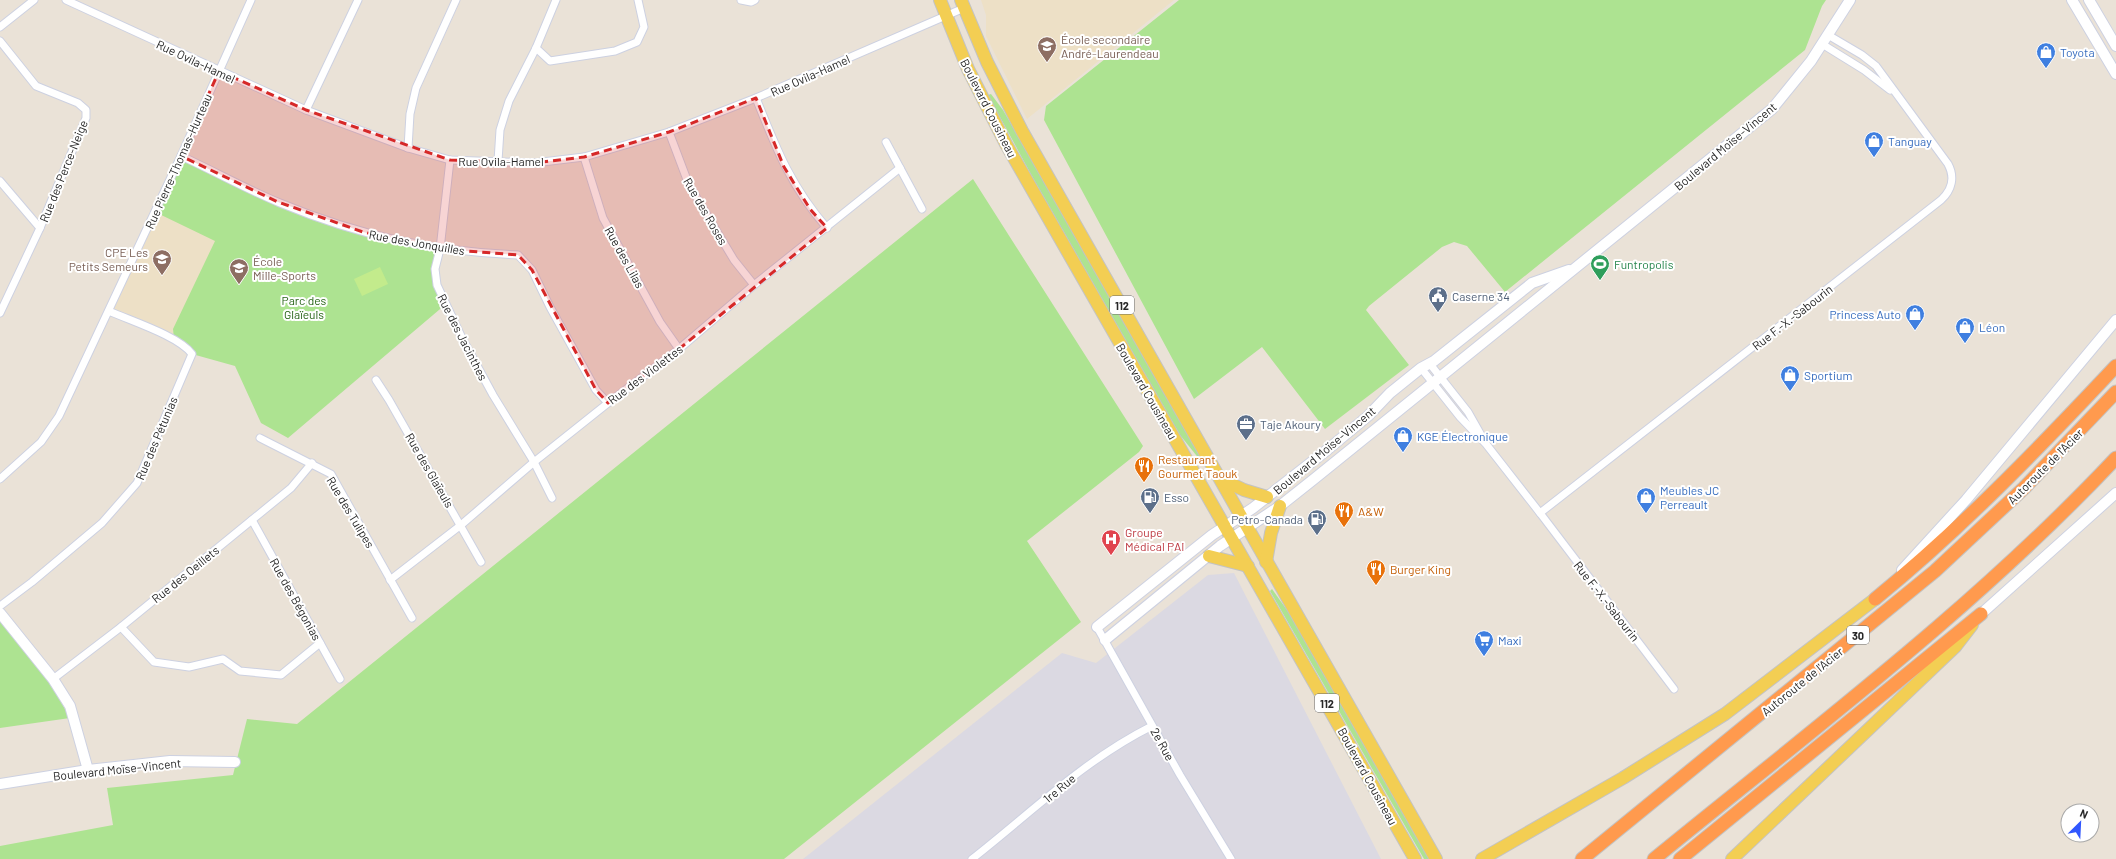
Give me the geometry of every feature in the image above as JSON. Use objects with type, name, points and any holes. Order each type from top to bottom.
[{"type":"highway","points":[[1875,599],[1930,553],[1992,495],[2116,366]]},
{"type":"highway","name":"Autoroute de l'Acier","points":[[1582,859],[1930,575],[2030,482],[2116,392]]},
{"type":"highway","points":[[1654,859],[1966,603],[2035,540],[2116,458]]},
{"type":"highway","points":[[1680,859],[1981,614]]},
{"type":"main road","name":"Boulevard Cousineau","points":[[940,0],[974,81],[1006,144],[1415,859]]},
{"type":"main road","name":"Boulevard Cousineau","points":[[963,4],[991,69],[1022,131],[1221,479],[1240,517],[1436,859]]},
{"type":"main road","points":[[1221,479],[1244,490],[1267,497]]},
{"type":"main road","points":[[1266,562],[1271,532],[1280,506]]},
{"type":"main road","points":[[1209,556],[1248,566]]},
{"type":"main road","points":[[1482,859],[1623,778],[1725,714],[1875,599]]},
{"type":"main road","points":[[1732,859],[1955,647],[1981,614]]},
{"type":"street","points":[[0,27],[34,0]]},
{"type":"street","name":"Rue Ovila-Hamel","points":[[66,0],[306,110],[408,148],[450,160],[534,162],[584,157],[669,132],[756,98],[946,17],[963,4]]},
{"type":"street","name":"Rue Pierre-Thomas-Hurteau","points":[[0,479],[41,442],[59,416],[181,156],[251,0]]},
{"type":"street","points":[[306,110],[358,0]]},
{"type":"street","points":[[408,148],[410,114],[416,88],[456,0]]},
{"type":"street","points":[[498,161],[500,130],[509,101],[536,48],[556,0]]},
{"type":"street","points":[[536,48],[550,61],[615,51],[637,42],[644,27],[638,0]]},
{"type":"street","points":[[741,0],[751,2],[755,0]]},
{"type":"street","name":"Boulevard Moïse-Vincent","points":[[1105,640],[1232,538],[1280,506],[1772,109],[1806,67],[1850,0]]},
{"type":"street","points":[[2072,0],[2116,74]]},
{"type":"street","points":[[2089,0],[2116,46]]},
{"type":"street","name":"Rue F.-X.-Sabourin","points":[[1540,513],[1947,194],[1952,181],[1948,164],[1879,69],[1871,62],[1828,35]]},
{"type":"street","name":"Rue des Perce-Neige","points":[[0,42],[36,86],[78,103],[86,110],[86,118],[40,228],[0,313]]},
{"type":"street","name":"Rue F.-X.-Sabourin","points":[[1822,44],[1864,70],[1895,93]]},
{"type":"street","points":[[756,98],[784,167],[810,209],[827,228]]},
{"type":"street","name":"Rue des Roses","points":[[669,132],[689,185],[734,260],[754,285]]},
{"type":"street","points":[[886,142],[922,209]]},
{"type":"street","name":"Rue des Jonquilles","points":[[181,156],[278,202],[318,218],[363,232],[440,249],[518,255],[532,270],[550,307],[596,390],[608,403]]},
{"type":"street","name":"Rue des Lilas","points":[[584,157],[603,218],[660,322],[679,349]]},
{"type":"street","name":"Rue des Jacinthes","points":[[450,160],[440,249],[435,269],[437,285],[462,338],[493,396],[534,462],[552,498]]},
{"type":"street","name":"Rue des Violettes","points":[[390,580],[461,525],[534,462],[679,349],[754,285],[900,168]]},
{"type":"street","points":[[0,181],[40,228]]},
{"type":"street","name":"Boulevard Moïse-Vincent","points":[[1097,627],[1225,526],[1267,497],[1368,416],[1386,396],[1535,281],[1575,268]]},
{"type":"street","name":"Rue des Pétunias","points":[[0,606],[32,582],[102,523],[138,483],[192,354],[187,347],[174,340],[109,311]]},
{"type":"street","points":[[1875,599],[1954,514],[2116,320]]},
{"type":"street","name":"Rue F.-X.-Sabourin","points":[[1426,366],[1437,380],[1468,412],[1486,444],[1674,689]]},
{"type":"street","name":"Rue des Glaïeuls","points":[[376,380],[389,400],[481,562]]},
{"type":"street","name":"Rue des Tulipes","points":[[260,438],[312,463],[331,474],[412,618]]},
{"type":"street","name":"Rue des Oeillets","points":[[53,679],[121,627],[291,488],[312,463]]},
{"type":"street","points":[[1981,614],[2116,494]]},
{"type":"street","name":"Rue des Bégonias","points":[[252,520],[340,679]]},
{"type":"street","points":[[0,613],[53,679],[70,706],[88,770]]},
{"type":"street","points":[[121,627],[154,662],[190,667],[223,659],[240,671],[281,675],[320,643]]},
{"type":"street","name":"2e Rue","points":[[1097,627],[1152,726],[1232,859]]},
{"type":"street","name":"1re Rue","points":[[972,859],[1092,761],[1122,742],[1152,726]]},
{"type":"street","name":"Boulevard Moïse-Vincent","points":[[0,784],[88,770],[170,761],[234,762]]},
{"type":"highlighted area","points":[[219,71],[306,110],[450,160],[534,163],[584,157],[669,132],[756,98],[784,167],[810,209],[827,228],[679,349],[608,403],[596,390],[532,270],[518,255],[440,249],[363,232],[278,202],[181,156]]},
{"type":"shaded area","name":"École secondaire André-Laurendeau","points":[[981,0],[1174,0],[1027,119],[986,36],[986,15]]},
{"type":"shaded area","name":"CPE Les Petits Semeurs","points":[[282,207],[173,330],[174,339],[109,311],[155,212],[160,214]]},
{"type":"shaded area","points":[[1234,573],[1381,859],[803,859],[1062,653],[1096,663],[1208,575]]},
{"type":"green space","points":[[1179,0],[1826,0],[1822,6],[1805,50],[1505,292],[1467,246],[1454,242],[1442,247],[1369,306],[1366,310],[1409,365],[1325,429],[1262,347],[1194,399],[1044,120],[1046,106]]},
{"type":"green space","points":[[991,94],[1003,110],[1202,459],[1200,460],[1180,435],[1033,178],[988,95]]},
{"type":"green space","name":"Parc des Glaïeuls","points":[[181,156],[318,217],[440,249],[435,269],[446,304],[288,438],[261,423],[235,366],[192,354],[174,339],[173,329],[215,241],[155,212]]},
{"type":"green space","points":[[973,179],[1143,446],[1139,452],[1027,541],[1081,622],[784,859],[0,859],[0,846],[113,825],[107,788],[233,775],[247,719],[297,724]]},
{"type":"green space","points":[[380,267],[388,284],[362,296],[354,279]]},
{"type":"green space","points":[[1272,589],[1294,620],[1429,859],[1424,859],[1270,591]]},
{"type":"green space","points":[[0,621],[50,682],[70,718],[0,728]]},
{"type":"place","name":"École secondaire André-Laurendeau","points":[[1047,63]]},
{"type":"place","name":"Toyota","points":[[2046,69]]},
{"type":"place","name":"Tanguay","points":[[1874,158]]},
{"type":"place","name":"CPE Les Petits Semeurs","points":[[162,276]]},
{"type":"place","name":"Funtropolis","points":[[1600,281]]},
{"type":"place","name":"École Mille-Sports","points":[[239,285]]},
{"type":"place","name":"Caserne 34","points":[[1438,313]]},
{"type":"place","name":"Princess Auto","points":[[1915,331]]},
{"type":"place","name":"Léon","points":[[1965,344]]},
{"type":"place","name":"Sportium","points":[[1790,392]]},
{"type":"place","name":"Taje Akoury","points":[[1246,441]]},
{"type":"place","name":"KGE Électronique","points":[[1403,453]]},
{"type":"place","name":"Restaurant Gourmet Taouk","points":[[1144,483]]},
{"type":"place","name":"Esso","points":[[1150,514]]},
{"type":"place","name":"Meubles JC Perreault","points":[[1646,514]]},
{"type":"place","name":"A&W","points":[[1344,528]]},
{"type":"place","name":"Petro-Canada","points":[[1317,536]]},
{"type":"place","name":"Groupe Médical PAI","points":[[1111,556]]},
{"type":"place","name":"Burger King","points":[[1376,586]]},
{"type":"place","name":"Maxi","points":[[1484,657]]}]
